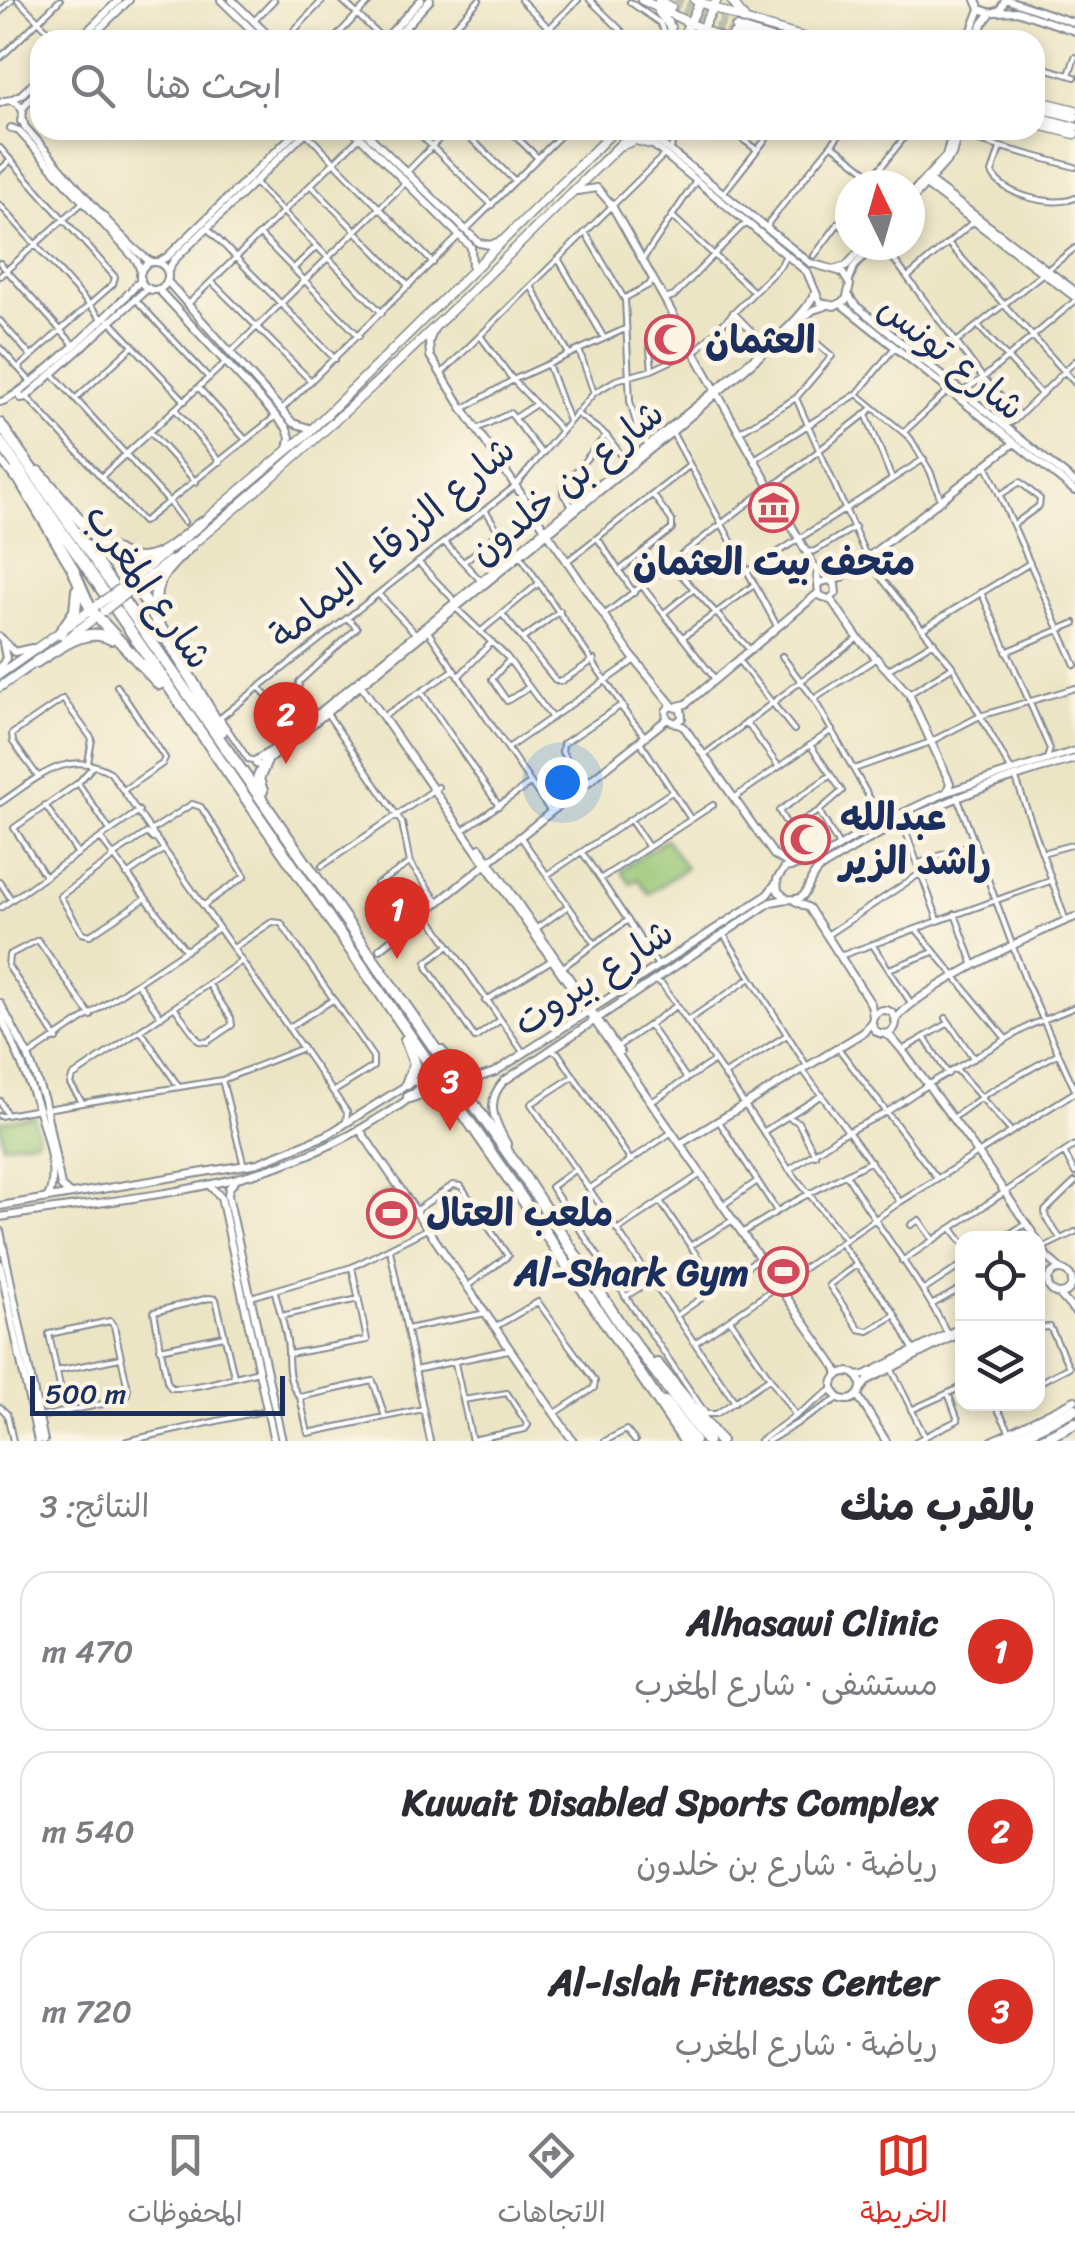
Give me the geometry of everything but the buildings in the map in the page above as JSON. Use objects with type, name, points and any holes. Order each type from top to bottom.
[{"type":"highway","name":"شارع المغرب","points":[[0,424],[521,1172],[622,1327]]},
{"type":"highway","points":[[0,443],[29,500],[97,611],[208,748]]},
{"type":"highway","name":"شارع المغرب","points":[[0,443],[605,1320]]},
{"type":"highway","points":[[15,445],[95,536],[131,586],[175,652],[242,770]]},
{"type":"highway","points":[[95,536],[124,558],[148,560],[201,523]]},
{"type":"highway","points":[[175,652],[155,594],[158,579],[191,545]]},
{"type":"highway","points":[[60,633],[78,602],[68,560]]},
{"type":"highway","points":[[36,662],[94,633],[110,638],[138,661]]},
{"type":"highway","points":[[261,761],[258,779],[274,814]]},
{"type":"highway","points":[[372,983],[411,1049],[414,1064],[407,1084]]},
{"type":"highway","points":[[409,1098],[426,1090],[440,1092],[511,1182]]},
{"type":"highway","points":[[605,1320],[684,1441]]},
{"type":"highway","points":[[605,1320],[694,1441]]},
{"type":"highway","points":[[622,1327],[706,1441]]},
{"type":"highway","points":[[622,1327],[720,1441]]},
{"type":"highway","points":[[1008,1438],[1075,1409]]},
{"type":"highway","points":[[1038,1441],[1075,1423]]},
{"type":"main road","points":[[642,0],[671,7]]},
{"type":"main road","points":[[731,0],[748,22]]},
{"type":"main road","points":[[687,30],[699,1],[777,30]]},
{"type":"main road","points":[[658,4],[702,30],[715,4]]},
{"type":"main road","points":[[658,4],[669,30]]},
{"type":"main road","points":[[1045,106],[1075,114]]},
{"type":"main road","points":[[1045,122],[1075,130]]},
{"type":"main road","points":[[131,586],[314,429],[605,140]]},
{"type":"main road","points":[[0,687],[97,611],[191,545],[348,409],[624,140]]},
{"type":"main road","points":[[615,149],[635,140]]},
{"type":"main road","points":[[0,671],[97,611]]},
{"type":"street","points":[[0,12],[15,0],[47,30]]},
{"type":"street","points":[[0,58],[60,0]]},
{"type":"street","points":[[94,30],[119,0]]},
{"type":"street","points":[[92,30],[129,0]]},
{"type":"street","points":[[221,0],[252,30]]},
{"type":"street","points":[[232,0],[263,30]]},
{"type":"street","points":[[254,21],[274,0]]},
{"type":"street","points":[[294,30],[323,0]]},
{"type":"street","points":[[342,0],[374,30]]},
{"type":"street","points":[[342,30],[371,0]]},
{"type":"street","points":[[451,30],[479,0]]},
{"type":"street","points":[[521,0],[550,28],[578,0]]},
{"type":"street","points":[[590,0],[621,30]]},
{"type":"street","points":[[974,30],[1006,0],[1018,8],[1075,27]]},
{"type":"street","points":[[630,2],[664,30]]},
{"type":"street","points":[[977,2],[994,12],[1018,8]]},
{"type":"street","points":[[977,2],[978,30]]},
{"type":"street","points":[[402,30],[423,3]]},
{"type":"street","points":[[395,30],[423,3]]},
{"type":"street","points":[[405,27],[408,30]]},
{"type":"street","points":[[1045,68],[1072,76],[1075,57]]},
{"type":"street","points":[[5,127],[22,114],[30,90]]},
{"type":"street","points":[[4,100],[30,94]]},
{"type":"street","points":[[4,100],[18,103],[30,137]]},
{"type":"street","points":[[5,127],[26,133]]},
{"type":"street","points":[[32,140],[140,259],[168,264]]},
{"type":"street","points":[[205,331],[167,282],[168,264],[294,140]]},
{"type":"street","points":[[313,140],[433,263]]},
{"type":"street","points":[[187,305],[356,140]]},
{"type":"street","points":[[368,140],[406,182],[437,208]]},
{"type":"street","points":[[425,140],[492,205]]},
{"type":"street","points":[[406,173],[439,140]]},
{"type":"street","points":[[472,140],[515,181]]},
{"type":"street","points":[[519,140],[538,158]]},
{"type":"street","points":[[23,394],[144,522],[278,413],[554,140]]},
{"type":"street","points":[[655,140],[740,217],[744,225],[809,274],[814,295],[826,306],[841,304],[849,294],[849,281],[860,260]]},
{"type":"street","points":[[442,373],[667,154],[672,142],[660,140]]},
{"type":"street","points":[[744,140],[757,150]]},
{"type":"street","points":[[722,190],[765,140]]},
{"type":"street","points":[[765,225],[836,140]]},
{"type":"street","points":[[879,170],[902,140]]},
{"type":"street","points":[[926,182],[952,155],[955,142],[971,140],[1075,167]]},
{"type":"street","points":[[832,145],[865,170]]},
{"type":"street","points":[[0,148],[115,277],[113,284],[18,368]]},
{"type":"street","points":[[1000,148],[992,171],[994,178],[1023,194],[1059,202],[1075,198]]},
{"type":"street","points":[[381,153],[406,173],[472,242],[485,246],[503,240]]},
{"type":"street","points":[[667,154],[698,179],[722,190],[810,258],[849,281]]},
{"type":"street","points":[[168,264],[255,182],[274,158]]},
{"type":"street","points":[[0,170],[11,160]]},
{"type":"street","points":[[58,168],[84,202],[114,230]]},
{"type":"street","points":[[643,261],[646,251],[698,179]]},
{"type":"street","points":[[255,182],[382,313]]},
{"type":"street","points":[[101,477],[199,388],[406,182]]},
{"type":"street","points":[[926,182],[973,222],[1046,272]]},
{"type":"street","points":[[926,182],[1075,296],[967,392]]},
{"type":"street","points":[[311,185],[409,286]]},
{"type":"street","points":[[573,192],[596,188],[643,261],[817,571],[820,597],[909,694],[950,783],[948,792]]},
{"type":"street","points":[[0,276],[84,202]]},
{"type":"street","points":[[0,205],[89,306],[185,400]]},
{"type":"street","points":[[672,216],[754,292]]},
{"type":"street","points":[[908,277],[973,222]]},
{"type":"street","points":[[665,300],[674,296],[744,225]]},
{"type":"street","points":[[796,263],[804,266],[835,227]]},
{"type":"street","points":[[207,228],[335,359]]},
{"type":"street","points":[[585,232],[624,298],[632,414],[648,445]]},
{"type":"street","points":[[260,235],[359,336]]},
{"type":"street","points":[[471,273],[472,242]]},
{"type":"street","points":[[948,243],[1075,383]]},
{"type":"street","points":[[293,268],[316,246]]},
{"type":"street","points":[[932,364],[1075,248]]},
{"type":"street","name":"شارع الزرقاء اليمامة","points":[[261,761],[248,759],[220,718],[514,486],[594,393],[682,356],[754,292],[786,255]]},
{"type":"street","points":[[140,259],[141,275],[148,288]]},
{"type":"street","points":[[558,259],[604,338]]},
{"type":"street","points":[[813,284],[818,274],[846,266],[851,260]]},
{"type":"street","points":[[895,260],[1016,418]]},
{"type":"street","points":[[155,262],[168,264]]},
{"type":"street","points":[[105,319],[155,262]]},
{"type":"street","points":[[0,263],[73,344]]},
{"type":"street","points":[[624,298],[653,278]]},
{"type":"street","points":[[158,289],[167,282]]},
{"type":"street","points":[[212,282],[311,381]]},
{"type":"street","points":[[531,286],[569,354]]},
{"type":"street","points":[[0,402],[23,394],[52,373],[105,319],[148,288],[158,289],[205,331],[290,425],[314,429]]},
{"type":"street","name":"شارع تونس","points":[[849,294],[894,347],[944,390],[1075,482]]},
{"type":"street","name":"شارع بن خلدون","points":[[261,761],[326,712],[415,633],[520,555],[572,506],[718,392],[814,295]]},
{"type":"street","points":[[134,297],[209,378]]},
{"type":"street","name":"شارع تونس","points":[[841,304],[932,364],[1075,491]]},
{"type":"street","name":"شارع بن خلدون","points":[[261,761],[315,714],[426,630],[480,580],[672,432],[812,310],[826,306]]},
{"type":"street","points":[[733,312],[766,346]]},
{"type":"street","points":[[652,370],[648,340],[677,320]]},
{"type":"street","points":[[0,321],[31,356]]},
{"type":"street","points":[[741,430],[796,398],[832,356],[797,326]]},
{"type":"street","points":[[979,327],[1042,394]]},
{"type":"street","points":[[430,356],[434,328]]},
{"type":"street","points":[[463,409],[513,380],[627,328]]},
{"type":"street","points":[[23,394],[31,382],[88,335]]},
{"type":"street","points":[[480,336],[513,380],[561,430]]},
{"type":"street","points":[[76,399],[134,346]]},
{"type":"street","points":[[756,458],[856,394],[894,347]]},
{"type":"street","points":[[0,348],[31,382]]},
{"type":"street","points":[[579,350],[594,393]]},
{"type":"street","points":[[404,355],[420,351],[430,356],[566,562],[635,660],[677,711],[774,855],[805,870],[809,908],[871,1004],[872,1019],[880,1033],[894,1040],[902,1050],[1030,1231]]},
{"type":"street","points":[[1003,426],[1075,361]]},
{"type":"street","points":[[548,364],[569,421]]},
{"type":"street","points":[[52,373],[184,522]]},
{"type":"street","points":[[199,388],[246,440]]},
{"type":"street","points":[[904,432],[944,390]]},
{"type":"street","points":[[856,394],[904,432],[924,459],[941,500]]},
{"type":"street","points":[[796,398],[867,558],[953,667],[1013,773],[1066,921]]},
{"type":"street","points":[[514,418],[536,404]]},
{"type":"street","points":[[604,615],[872,409]]},
{"type":"street","points":[[175,410],[220,462]]},
{"type":"street","points":[[477,429],[506,413],[542,454]]},
{"type":"street","points":[[576,413],[606,435],[627,462]]},
{"type":"street","points":[[866,414],[892,479]]},
{"type":"street","points":[[1004,448],[1016,418]]},
{"type":"street","points":[[287,451],[290,425]]},
{"type":"street","points":[[150,432],[196,482]]},
{"type":"street","points":[[672,432],[778,628]]},
{"type":"street","points":[[572,506],[563,487],[606,435]]},
{"type":"street","points":[[819,584],[834,584],[1016,442]]},
{"type":"street","points":[[0,458],[29,500]]},
{"type":"street","points":[[748,572],[924,459]]},
{"type":"street","points":[[986,464],[1075,664]]},
{"type":"street","points":[[566,562],[690,466]]},
{"type":"street","points":[[1000,495],[1020,482],[1040,499],[1039,506],[1013,524]]},
{"type":"street","points":[[619,571],[672,529],[672,522],[653,495]]},
{"type":"street","points":[[444,542],[461,562],[465,561],[500,530],[486,510]]},
{"type":"street","points":[[806,552],[815,552],[855,527]]},
{"type":"street","points":[[598,539],[634,593]]},
{"type":"street","points":[[520,555],[608,680],[690,818]]},
{"type":"street","points":[[465,561],[480,580]]},
{"type":"street","points":[[418,562],[509,660],[552,718]]},
{"type":"street","points":[[924,628],[1030,562]]},
{"type":"street","points":[[671,564],[751,650]]},
{"type":"street","points":[[480,632],[539,583]]},
{"type":"street","points":[[380,948],[778,628],[820,597],[836,594],[834,584]]},
{"type":"street","points":[[683,638],[754,585]]},
{"type":"street","points":[[642,586],[715,679]]},
{"type":"street","points":[[664,614],[694,589]]},
{"type":"street","points":[[981,592],[1050,752],[1047,758]]},
{"type":"street","points":[[378,594],[415,633]]},
{"type":"street","points":[[524,638],[560,611]]},
{"type":"street","points":[[502,614],[559,682],[594,660]]},
{"type":"street","points":[[315,714],[298,691],[299,682],[357,628],[347,618]]},
{"type":"street","points":[[1006,652],[1075,623]]},
{"type":"street","points":[[426,630],[550,811]]},
{"type":"street","points":[[0,637],[16,652],[46,642]]},
{"type":"street","points":[[0,637],[6,654],[0,671]]},
{"type":"street","points":[[704,755],[858,638]]},
{"type":"street","points":[[458,676],[492,642]]},
{"type":"street","points":[[890,670],[934,642]]},
{"type":"street","points":[[782,656],[802,679],[883,822]]},
{"type":"street","points":[[814,699],[878,657]]},
{"type":"street","points":[[509,660],[492,679],[507,702],[530,687]]},
{"type":"street","points":[[508,748],[635,660]]},
{"type":"street","points":[[738,660],[794,730]]},
{"type":"street","points":[[909,694],[953,667]]},
{"type":"street","points":[[387,714],[454,670]]},
{"type":"street","points":[[360,680],[466,828],[552,960],[584,1002],[604,1008],[602,1029]]},
{"type":"street","points":[[360,680],[537,928],[680,1144],[839,1372],[864,1376],[955,1333]]},
{"type":"street","points":[[118,686],[164,758],[125,789]]},
{"type":"street","points":[[259,687],[297,730]]},
{"type":"street","points":[[854,769],[910,750],[980,716],[1075,688]]},
{"type":"street","points":[[422,693],[499,806]]},
{"type":"street","points":[[38,777],[12,734],[58,700],[68,702],[92,739],[88,762]]},
{"type":"street","points":[[584,785],[561,747],[616,707],[624,708]]},
{"type":"street","points":[[326,712],[397,815],[405,830],[410,862],[438,902]]},
{"type":"street","points":[[747,722],[778,767]]},
{"type":"street","points":[[734,798],[832,730]]},
{"type":"street","points":[[810,745],[842,790],[792,828],[786,826],[778,814],[831,775]]},
{"type":"street","points":[[866,836],[883,822],[948,792],[1075,751]]},
{"type":"street","points":[[1013,773],[1075,759]]},
{"type":"street","points":[[0,803],[60,764],[88,762],[110,772],[347,1112],[346,1125]]},
{"type":"street","points":[[45,876],[14,828],[78,783],[95,764]]},
{"type":"street","points":[[78,783],[110,830]]},
{"type":"street","points":[[466,828],[532,783]]},
{"type":"street","points":[[790,899],[809,887],[820,870],[854,843],[982,783]]},
{"type":"street","points":[[322,866],[436,788]]},
{"type":"street","points":[[547,875],[673,791]]},
{"type":"street","points":[[696,1344],[873,1220],[1075,1091],[1041,1019],[957,796]]},
{"type":"street","points":[[152,830],[192,804],[201,807],[245,876],[204,906]]},
{"type":"street","points":[[45,805],[78,854]]},
{"type":"street","points":[[600,879],[713,805]]},
{"type":"street","points":[[818,810],[839,846]]},
{"type":"street","points":[[0,908],[139,811]]},
{"type":"street","points":[[630,820],[648,846]]},
{"type":"street","points":[[902,822],[938,921]]},
{"type":"street","points":[[146,898],[90,935],[82,933],[60,896],[147,832],[153,839],[156,837]]},
{"type":"street","points":[[520,836],[594,944]]},
{"type":"street","points":[[100,838],[186,951]]},
{"type":"street","points":[[917,864],[974,842]]},
{"type":"street","points":[[777,879],[782,870],[814,862],[839,846],[854,843]]},
{"type":"street","points":[[1042,852],[1075,844]]},
{"type":"street","points":[[127,875],[165,849]]},
{"type":"street","points":[[582,852],[656,960],[662,984],[676,1006],[895,1316],[914,1351]]},
{"type":"street","points":[[774,855],[778,890],[809,908]]},
{"type":"street","points":[[401,932],[375,894],[378,884],[410,862]]},
{"type":"street","points":[[826,935],[921,873]]},
{"type":"street","name":"شارع بيروت","points":[[400,997],[454,1065],[468,1077],[489,1075],[580,1024],[660,972],[768,895],[777,879]]},
{"type":"street","points":[[840,956],[1050,881]]},
{"type":"street","points":[[0,882],[12,900]]},
{"type":"street","name":"شارع بيروت","points":[[604,1008],[653,980],[666,963],[725,933],[773,902],[790,899]]},
{"type":"street","points":[[537,928],[568,906]]},
{"type":"street","points":[[748,908],[751,912],[725,933],[804,1068],[900,1202]]},
{"type":"street","points":[[426,912],[519,1050],[527,1052]]},
{"type":"street","points":[[955,914],[974,966]]},
{"type":"street","points":[[680,1144],[864,1032],[872,1019],[886,1011],[903,1009],[1012,945],[1075,917]]},
{"type":"street","points":[[563,966],[628,920]]},
{"type":"street","points":[[233,948],[272,922],[281,923],[375,1063],[333,1092]]},
{"type":"street","points":[[28,1056],[219,928]]},
{"type":"street","points":[[916,929],[1006,1039]]},
{"type":"street","points":[[57,1038],[8,966],[9,955],[38,940],[91,1016]]},
{"type":"street","points":[[872,944],[911,1004]]},
{"type":"street","points":[[448,946],[427,962],[427,967],[475,1038],[499,1021]]},
{"type":"street","points":[[889,969],[933,952]]},
{"type":"street","points":[[82,1103],[70,1084],[72,1077],[242,960]]},
{"type":"street","points":[[486,1001],[552,960]]},
{"type":"street","points":[[656,960],[666,963]]},
{"type":"street","points":[[686,1021],[751,978]]},
{"type":"street","points":[[653,980],[662,984]]},
{"type":"street","points":[[138,983],[161,1017]]},
{"type":"street","points":[[175,1008],[202,1043],[232,1024],[208,984]]},
{"type":"street","points":[[288,1028],[332,1000]]},
{"type":"street","points":[[0,1002],[43,1109]]},
{"type":"street","points":[[584,1002],[580,1024],[602,1029],[672,1132]]},
{"type":"street","points":[[871,1004],[886,1011],[895,1023],[894,1040]]},
{"type":"street","points":[[617,1048],[676,1006]]},
{"type":"street","points":[[789,1170],[1041,1019],[1075,1007]]},
{"type":"street","points":[[864,1032],[892,1030],[903,1009]]},
{"type":"street","points":[[0,1015],[9,1024]]},
{"type":"street","points":[[902,1050],[948,1020],[974,1058]]},
{"type":"street","name":"شارع بيروت","points":[[521,1172],[493,1117],[493,1100],[504,1081],[580,1024]]},
{"type":"street","points":[[649,1025],[687,1079]]},
{"type":"street","points":[[142,1031],[179,1087]]},
{"type":"street","points":[[13,1034],[28,1056],[43,1109],[52,1187],[46,1199]]},
{"type":"street","points":[[724,1075],[787,1035]]},
{"type":"street","points":[[924,1037],[948,1074]]},
{"type":"street","points":[[0,1116],[222,1080],[303,1048]]},
{"type":"street","points":[[838,1048],[938,1178]]},
{"type":"street","points":[[547,1051],[558,1052],[630,1161]]},
{"type":"street","points":[[953,1118],[1057,1054]]},
{"type":"street","points":[[653,1102],[714,1061]]},
{"type":"street","points":[[956,1069],[1011,1131]]},
{"type":"street","points":[[574,1076],[531,1104],[735,1402]]},
{"type":"street","points":[[222,1080],[244,1166]]},
{"type":"street","points":[[0,1206],[258,1162],[292,1152],[346,1125],[407,1084],[416,1080],[420,1084],[409,1098],[360,1130],[294,1162],[258,1174],[0,1217]]},
{"type":"street","points":[[763,1132],[822,1095]]},
{"type":"street","points":[[0,1101],[7,1115]]},
{"type":"street","points":[[347,1112],[362,1115]]},
{"type":"street","points":[[788,1117],[798,1122],[815,1154]]},
{"type":"street","points":[[718,1120],[777,1212]]},
{"type":"street","points":[[360,1130],[573,1441]]},
{"type":"street","points":[[589,1188],[672,1132]]},
{"type":"street","points":[[902,1261],[1075,1145]]},
{"type":"street","points":[[50,1150],[61,1186],[70,1195]]},
{"type":"street","points":[[292,1152],[288,1158],[294,1162]]},
{"type":"street","points":[[1064,1152],[1075,1172]]},
{"type":"street","points":[[742,1234],[871,1161]]},
{"type":"street","points":[[258,1162],[262,1169],[258,1174]]},
{"type":"street","points":[[576,1170],[551,1188],[706,1414],[714,1415],[770,1378]]},
{"type":"street","points":[[618,1230],[701,1174]]},
{"type":"street","points":[[846,1174],[873,1220],[932,1304],[955,1330]]},
{"type":"street","points":[[230,1222],[228,1191],[238,1179]]},
{"type":"street","points":[[723,1205],[758,1181]]},
{"type":"street","points":[[1060,1238],[1045,1212],[1075,1182]]},
{"type":"street","points":[[208,1185],[220,1193],[251,1297],[277,1436]]},
{"type":"street","points":[[415,1212],[453,1185],[461,1186],[508,1256],[467,1286]]},
{"type":"street","points":[[660,1201],[718,1286]]},
{"type":"street","points":[[11,1216],[0,1232],[41,1441]]},
{"type":"street","points":[[690,1246],[733,1220]]},
{"type":"street","points":[[911,1225],[919,1220],[933,1240]]},
{"type":"street","points":[[1014,1231],[1026,1223]]},
{"type":"street","points":[[251,1297],[352,1268],[426,1228]]},
{"type":"street","points":[[952,1228],[955,1232]]},
{"type":"street","points":[[233,1232],[259,1370],[277,1436]]},
{"type":"street","points":[[1045,1243],[1075,1232]]},
{"type":"street","points":[[390,1250],[430,1441]]},
{"type":"street","points":[[1045,1254],[1070,1276],[1070,1303]]},
{"type":"street","points":[[676,1316],[759,1258]]},
{"type":"street","points":[[1048,1258],[1048,1278],[1056,1294]]},
{"type":"street","points":[[0,1264],[3,1298],[39,1417],[41,1441]]},
{"type":"street","points":[[856,1265],[829,1285],[860,1331],[868,1331],[895,1316]]},
{"type":"street","points":[[289,1354],[367,1340],[352,1268]]},
{"type":"street","points":[[924,1290],[955,1270]]},
{"type":"street","points":[[1045,1283],[1063,1270],[1075,1270]]},
{"type":"street","points":[[625,1298],[652,1280]]},
{"type":"street","points":[[1056,1294],[1072,1286]]},
{"type":"street","points":[[275,1292],[291,1382],[300,1397],[309,1434],[424,1409]]},
{"type":"street","points":[[932,1304],[955,1292]]},
{"type":"street","points":[[1045,1293],[1070,1303],[1075,1312]]},
{"type":"street","points":[[234,1376],[218,1300],[209,1298],[155,1312],[171,1388],[234,1376],[259,1370]]},
{"type":"street","points":[[281,1316],[358,1299]]},
{"type":"street","points":[[495,1328],[538,1302],[595,1382],[594,1388],[554,1414]]},
{"type":"street","points":[[407,1329],[486,1313]]},
{"type":"street","points":[[39,1417],[126,1398],[128,1390],[110,1320],[54,1331],[49,1337],[66,1411]]},
{"type":"street","points":[[730,1320],[796,1416]]},
{"type":"street","points":[[1045,1326],[1049,1325],[1069,1367],[1045,1378]]},
{"type":"street","points":[[768,1441],[832,1400],[856,1395],[866,1381],[955,1333]]},
{"type":"street","points":[[160,1349],[225,1336]]},
{"type":"street","points":[[415,1370],[510,1350]]},
{"type":"street","points":[[56,1371],[121,1358]]},
{"type":"street","points":[[455,1362],[472,1441],[528,1425],[507,1393],[464,1400]]},
{"type":"street","points":[[891,1368],[924,1437]]},
{"type":"street","points":[[760,1441],[834,1389],[839,1372]]},
{"type":"street","points":[[856,1376],[856,1395],[886,1441]]},
{"type":"street","points":[[300,1397],[373,1381],[385,1417]]},
{"type":"street","points":[[834,1389],[839,1398]]},
{"type":"street","points":[[912,1410],[955,1390]]},
{"type":"street","points":[[916,1441],[958,1420],[948,1393]]},
{"type":"street","points":[[992,1441],[1008,1438],[1075,1400]]},
{"type":"street","points":[[0,1407],[7,1414],[12,1441]]},
{"type":"street","points":[[126,1441],[268,1410]]},
{"type":"street","points":[[998,1411],[1008,1438]]},
{"type":"street","points":[[605,1441],[624,1430],[636,1441]]},
{"type":"green space","points":[[666,839],[686,868],[649,894],[638,879],[630,884],[621,870]]},
{"type":"green space","points":[[34,1116],[38,1139],[3,1145],[0,1121]]},
{"type":"green space","name":"ملعب العتال","points":[[392,1189],[412,1225],[389,1238],[369,1201]]},
{"type":"tunnel","points":[[675,0],[736,28]]},
{"type":"tunnel","points":[[671,7],[722,30]]},
{"type":"place","name":"العثمان","points":[[670,340]]},
{"type":"place","name":"متحف بيت العثمان","points":[[774,508]]},
{"type":"place","name":"Kuwait Disabled Sports Complex","points":[[286,764]]},
{"type":"place","name":"عبدالله راشد الزير","points":[[805,839]]},
{"type":"place","name":"Alhasawi Clinic","points":[[397,959]]},
{"type":"place","name":"Al-Islah Fitness Center","points":[[450,1131]]},
{"type":"place","name":"ملعب العتال","points":[[391,1213]]},
{"type":"place","name":"Al-Shark Gym","points":[[784,1272]]}]
